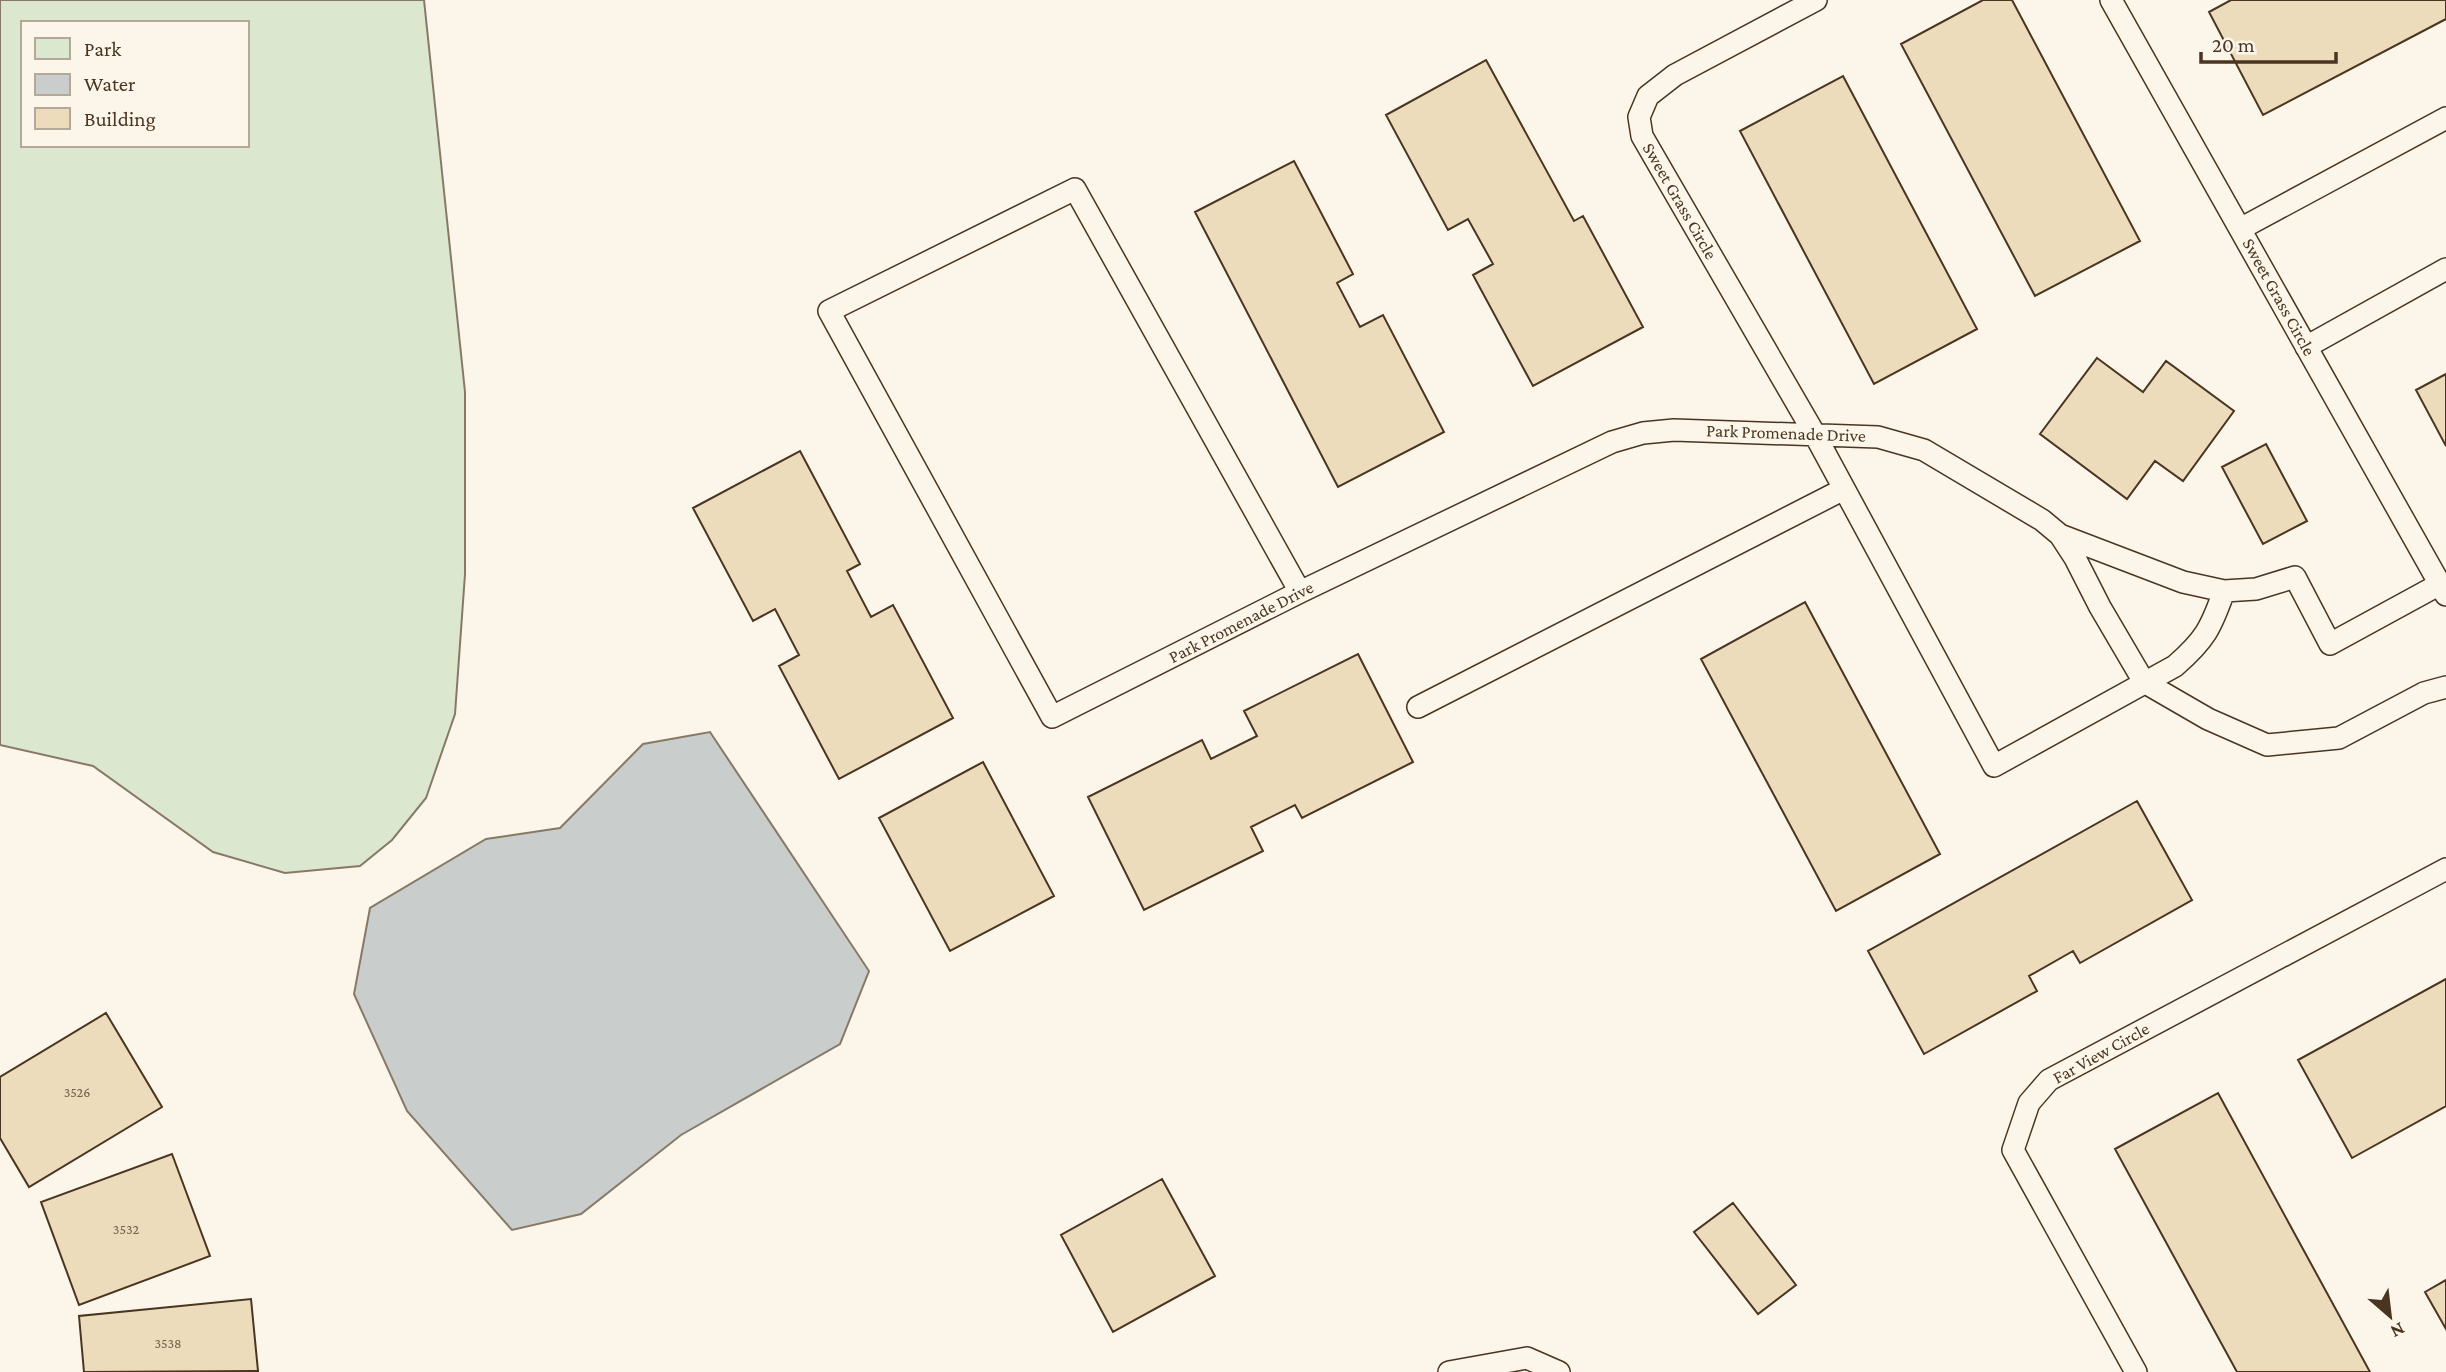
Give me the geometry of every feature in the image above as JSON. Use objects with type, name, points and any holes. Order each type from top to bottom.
[{"type":"lane","name":"Sweet Grass Circle","points":[[1816,0],[1675,75],[1648,96],[1639,117],[1642,136],[1814,433],[1994,766],[2144,682]]},
{"type":"lane","name":"Sweet Grass Circle","points":[[2111,0],[2443,589]]},
{"type":"lane","points":[[2240,229],[2446,118]]},
{"type":"lane","name":"Park Promenade Drive","points":[[1300,592],[1075,190],[829,311],[1052,717],[1300,592],[1612,442],[1643,433],[1674,430],[1878,436],[1924,450],[2042,520],[2060,535],[2144,682],[2208,719],[2267,745],[2339,738],[2424,693],[2446,687]]},
{"type":"lane","points":[[2306,347],[2446,269]]},
{"type":"lane","points":[[1418,707],[1844,489]]},
{"type":"lane","points":[[2060,535],[2183,582],[2224,591],[2256,589],[2295,577],[2330,644],[2443,589]]},
{"type":"lane","points":[[2144,682],[2175,666],[2197,647],[2212,626],[2224,591]]},
{"type":"lane","name":"Far View Circle","points":[[2136,1372],[2013,1150],[2029,1103],[2049,1080],[2446,869]]},
{"type":"lane","points":[[1449,1372],[1527,1358],[1559,1372]]},
{"type":"green space","points":[[0,0],[424,0],[465,392],[465,574],[455,714],[426,798],[392,840],[360,866],[285,873],[213,852],[93,766],[0,745]]},
{"type":"water","points":[[710,732],[869,971],[840,1044],[681,1135],[581,1214],[512,1230],[407,1111],[354,994],[370,908],[486,839],[560,828],[643,744]]},
{"type":"building","points":[[1983,0],[2012,0],[2140,241],[2035,296],[1901,44]]},
{"type":"building","points":[[2231,0],[2446,0],[2446,19],[2263,115],[2209,12]]},
{"type":"building","points":[[1486,60],[1574,221],[1583,216],[1643,327],[1533,386],[1473,275],[1493,264],[1468,219],[1448,230],[1386,115]]},
{"type":"building","points":[[1843,76],[1977,329],[1874,384],[1740,131]]},
{"type":"building","points":[[1294,161],[1353,274],[1337,283],[1360,327],[1383,315],[1444,432],[1338,487],[1195,212]]},
{"type":"building","points":[[2097,358],[2143,392],[2166,361],[2234,411],[2183,481],[2155,461],[2127,499],[2040,434]]},
{"type":"building","points":[[2446,374],[2446,446],[2416,390]]},
{"type":"building","points":[[2266,444],[2307,521],[2263,544],[2222,467]]},
{"type":"building","points":[[800,451],[860,564],[847,571],[871,617],[893,605],[953,718],[839,779],[779,666],[799,655],[775,609],[753,621],[693,508]]},
{"type":"building","points":[[1805,602],[1940,854],[1836,911],[1701,659]]},
{"type":"building","points":[[1358,654],[1413,762],[1302,818],[1295,805],[1251,827],[1263,851],[1144,910],[1088,797],[1202,740],[1211,759],[1257,736],[1244,711]]},
{"type":"building","points":[[983,762],[1054,896],[950,951],[879,818]]},
{"type":"building","points":[[2137,801],[2192,900],[2080,963],[2073,951],[2029,976],[2037,991],[1924,1054],[1868,951]]},
{"type":"building","points":[[2446,979],[2446,1106],[2352,1158],[2298,1060]]},
{"type":"building","points":[[106,1013],[162,1107],[29,1187],[0,1138],[0,1077]]},
{"type":"building","points":[[2218,1093],[2370,1372],[2237,1372],[2115,1149]]},
{"type":"building","points":[[172,1154],[210,1256],[79,1305],[41,1202]]},
{"type":"building","points":[[1162,1179],[1215,1276],[1113,1332],[1061,1235]]},
{"type":"building","points":[[1733,1203],[1796,1285],[1758,1314],[1694,1232]]},
{"type":"building","points":[[2446,1280],[2446,1329],[2425,1292]]},
{"type":"building","points":[[251,1299],[258,1371],[84,1372],[79,1316]]}]
